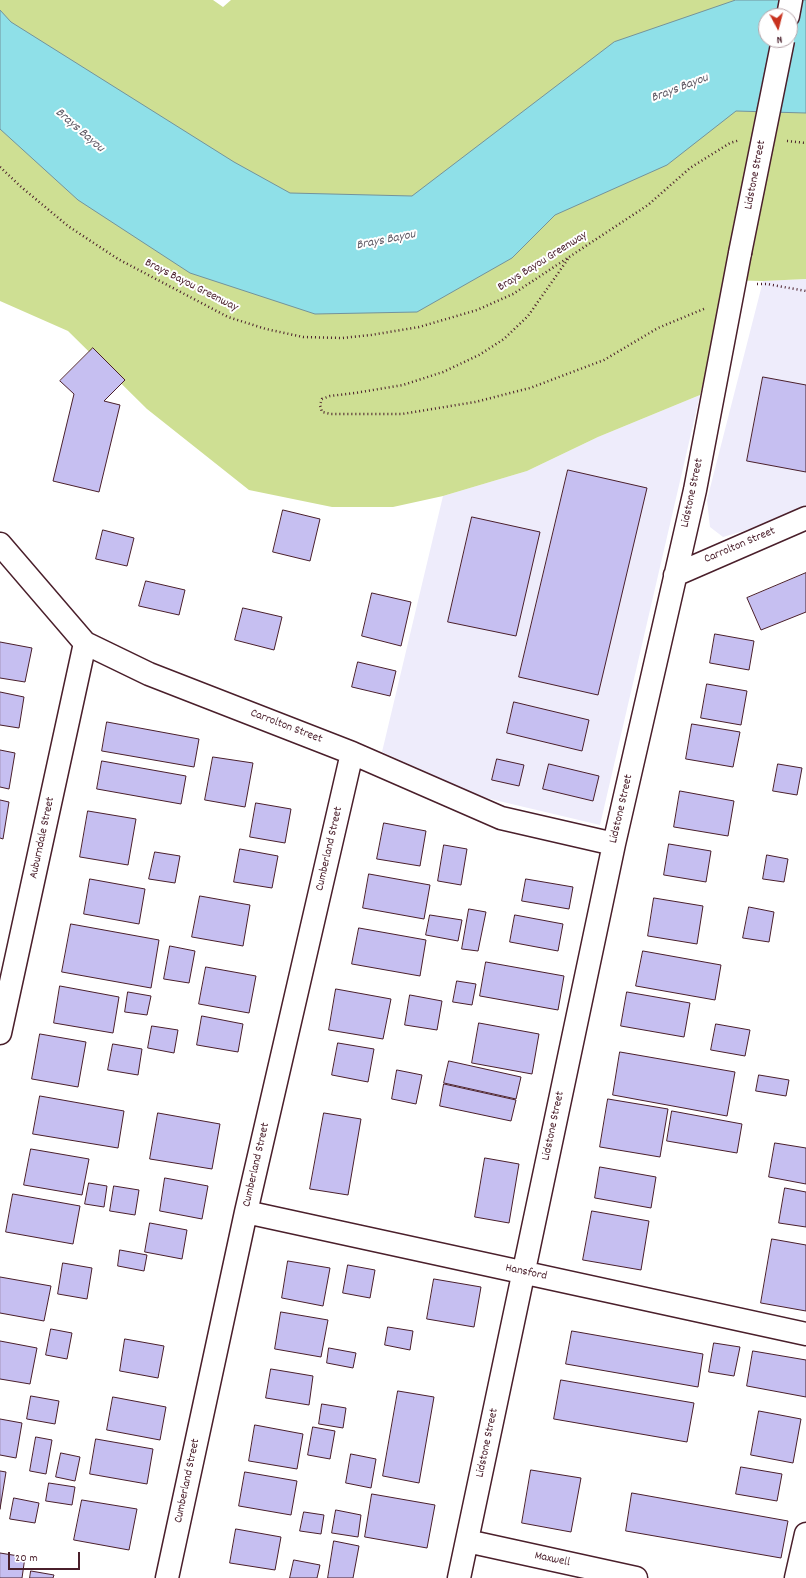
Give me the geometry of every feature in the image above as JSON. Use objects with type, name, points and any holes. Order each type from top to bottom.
[{"type":"street","name":"Lidstone Street","points":[[459,1578],[614,844],[695,490],[732,293],[781,48]]},
{"type":"street","name":"Carrolton Street","points":[[675,575],[806,518]]},
{"type":"street","name":"Carrolton Street","points":[[0,544],[85,644],[149,674],[352,753],[501,818],[614,844]]},
{"type":"street","name":"Auburndale Street","points":[[0,1033],[85,644]]},
{"type":"street","name":"Cumberland Street","points":[[167,1578],[246,1212],[352,753]]},
{"type":"street","name":"Hansford","points":[[246,1212],[806,1334]]},
{"type":"street","points":[[796,1578],[806,1534]]},
{"type":"street","name":"Maxwell","points":[[467,1541],[636,1578]]},
{"type":"path","name":"Brays Bayou Greenway","points":[[0,168],[68,226],[118,259],[228,317],[266,329],[303,337],[357,337],[419,328],[477,310],[513,294],[648,205],[690,168],[730,143],[744,138]]},
{"type":"path","points":[[782,141],[806,144]]},
{"type":"path","points":[[569,257],[528,316],[504,339],[479,355],[443,372],[403,385],[355,394],[330,396],[322,399],[320,405],[322,412],[331,414],[402,414],[475,402],[530,388],[604,360],[658,328],[704,308],[732,293],[767,284],[806,291]]},
{"type":"shaded area","points":[[806,279],[806,505],[747,530],[723,537],[710,527],[707,500],[763,281]]},
{"type":"shaded area","points":[[700,395],[600,825],[482,797],[382,752],[443,496],[527,471],[598,437]]},
{"type":"green space","points":[[0,0],[213,0],[223,7],[231,0],[806,0],[806,279],[763,281],[722,280],[721,313],[700,395],[598,437],[527,471],[443,496],[393,507],[332,507],[249,490],[147,409],[68,331],[0,301]]},
{"type":"water","name":"Brays Bayou","points":[[736,0],[806,0],[806,113],[736,111],[667,165],[555,215],[512,258],[417,312],[315,314],[190,273],[78,200],[0,129],[0,10],[11,22],[234,162],[290,193],[412,196],[614,42]]},
{"type":"building","points":[[93,348],[125,380],[104,401],[120,405],[99,492],[53,481],[74,394],[60,381]]},
{"type":"building","points":[[763,377],[806,385],[806,472],[747,461]]},
{"type":"building","points":[[568,470],[647,488],[598,695],[519,677]]},
{"type":"building","points":[[283,510],[320,519],[310,561],[273,552]]},
{"type":"building","points":[[472,517],[540,532],[516,636],[448,622]]},
{"type":"building","points":[[103,530],[134,538],[127,566],[96,559]]},
{"type":"building","points":[[806,573],[806,612],[761,630],[747,598]]},
{"type":"building","points":[[146,581],[185,590],[179,615],[139,606]]},
{"type":"building","points":[[372,593],[411,602],[401,646],[362,636]]},
{"type":"building","points":[[243,608],[282,617],[274,650],[235,640]]},
{"type":"building","points":[[715,634],[754,641],[749,670],[710,663]]},
{"type":"building","points":[[0,642],[32,648],[25,682],[0,678]]},
{"type":"building","points":[[358,662],[396,671],[390,696],[352,687]]},
{"type":"building","points":[[707,684],[747,691],[741,725],[701,718]]},
{"type":"building","points":[[0,692],[24,697],[19,728],[0,725]]},
{"type":"building","points":[[514,702],[589,720],[582,751],[507,733]]},
{"type":"building","points":[[107,722],[199,739],[194,767],[102,751]]},
{"type":"building","points":[[692,724],[740,732],[733,767],[686,759]]},
{"type":"building","points":[[0,750],[15,753],[9,789],[0,787]]},
{"type":"building","points":[[213,757],[253,763],[245,807],[205,800]]},
{"type":"building","points":[[497,759],[524,765],[519,786],[492,780]]},
{"type":"building","points":[[102,761],[186,776],[181,804],[97,789]]},
{"type":"building","points":[[549,764],[599,776],[593,801],[543,789]]},
{"type":"building","points":[[778,764],[802,768],[797,795],[773,791]]},
{"type":"building","points":[[680,791],[734,801],[728,836],[674,827]]},
{"type":"building","points":[[0,800],[9,802],[3,839],[0,838]]},
{"type":"building","points":[[256,803],[291,809],[285,843],[250,837]]},
{"type":"building","points":[[88,811],[136,819],[128,865],[80,857]]},
{"type":"building","points":[[384,823],[426,831],[420,866],[377,859]]},
{"type":"building","points":[[669,844],[711,851],[706,882],[664,875]]},
{"type":"building","points":[[444,845],[467,849],[461,885],[438,881]]},
{"type":"building","points":[[240,849],[278,856],[272,888],[234,882]]},
{"type":"building","points":[[155,852],[180,856],[175,883],[149,879]]},
{"type":"building","points":[[767,855],[788,859],[784,882],[763,879]]},
{"type":"building","points":[[369,874],[430,885],[424,919],[363,908]]},
{"type":"building","points":[[90,879],[145,889],[139,924],[84,914]]},
{"type":"building","points":[[526,879],[573,887],[569,909],[522,901]]},
{"type":"building","points":[[200,896],[250,905],[243,946],[192,937]]},
{"type":"building","points":[[654,898],[703,906],[697,944],[648,936]]},
{"type":"building","points":[[749,907],[774,912],[769,942],[743,938]]},
{"type":"building","points":[[469,909],[486,912],[478,951],[462,949]]},
{"type":"building","points":[[430,915],[462,920],[458,941],[426,935]]},
{"type":"building","points":[[515,915],[563,924],[558,951],[510,942]]},
{"type":"building","points":[[71,924],[159,940],[151,988],[62,972]]},
{"type":"building","points":[[359,928],[426,940],[420,976],[352,964]]},
{"type":"building","points":[[170,946],[195,951],[189,983],[164,979]]},
{"type":"building","points":[[643,951],[721,965],[715,1000],[636,986]]},
{"type":"building","points":[[486,962],[564,976],[558,1010],[480,996]]},
{"type":"building","points":[[206,967],[256,976],[249,1013],[199,1004]]},
{"type":"building","points":[[457,981],[476,984],[472,1005],[453,1002]]},
{"type":"building","points":[[60,986],[119,997],[113,1033],[54,1023]]},
{"type":"building","points":[[336,989],[391,999],[383,1039],[329,1030]]},
{"type":"building","points":[[128,992],[151,996],[147,1015],[125,1012]]},
{"type":"building","points":[[627,992],[690,1003],[684,1037],[621,1026]]},
{"type":"building","points":[[410,995],[442,1001],[437,1030],[405,1025]]},
{"type":"building","points":[[202,1016],[243,1024],[238,1052],[197,1045]]},
{"type":"building","points":[[479,1023],[539,1034],[532,1074],[472,1063]]},
{"type":"building","points":[[716,1024],[750,1030],[745,1056],[711,1050]]},
{"type":"building","points":[[152,1026],[178,1030],[174,1053],[148,1048]]},
{"type":"building","points":[[40,1034],[86,1042],[78,1087],[32,1079]]},
{"type":"building","points":[[338,1043],[374,1049],[368,1082],[332,1075]]},
{"type":"building","points":[[113,1044],[142,1049],[138,1075],[108,1070]]},
{"type":"building","points":[[620,1052],[735,1072],[727,1116],[613,1095]]},
{"type":"building","points":[[449,1061],[521,1077],[516,1099],[444,1083]]},
{"type":"building","points":[[397,1070],[422,1075],[416,1104],[392,1099]]},
{"type":"building","points":[[759,1075],[789,1080],[786,1096],[756,1091]]},
{"type":"building","points":[[444,1084],[516,1100],[511,1121],[440,1106]]},
{"type":"building","points":[[40,1096],[124,1111],[118,1148],[33,1134]]},
{"type":"building","points":[[608,1099],[668,1109],[660,1157],[600,1147]]},
{"type":"building","points":[[672,1111],[742,1124],[737,1153],[667,1141]]},
{"type":"building","points":[[158,1113],[220,1124],[212,1169],[150,1159]]},
{"type":"building","points":[[324,1113],[361,1119],[348,1195],[310,1189]]},
{"type":"building","points":[[775,1143],[806,1148],[806,1184],[769,1177]]},
{"type":"building","points":[[31,1149],[89,1159],[82,1195],[24,1185]]},
{"type":"building","points":[[485,1158],[519,1164],[509,1223],[475,1217]]},
{"type":"building","points":[[600,1167],[656,1177],[651,1208],[595,1198]]},
{"type":"building","points":[[165,1178],[208,1186],[202,1219],[160,1211]]},
{"type":"building","points":[[89,1183],[107,1186],[104,1207],[85,1204]]},
{"type":"building","points":[[114,1186],[139,1190],[135,1215],[110,1211]]},
{"type":"building","points":[[785,1188],[806,1192],[806,1227],[779,1223]]},
{"type":"building","points":[[13,1194],[80,1206],[73,1244],[6,1232]]},
{"type":"building","points":[[592,1211],[649,1221],[641,1270],[583,1260]]},
{"type":"building","points":[[150,1223],[187,1230],[182,1259],[145,1252]]},
{"type":"building","points":[[772,1239],[806,1245],[806,1311],[761,1303]]},
{"type":"building","points":[[120,1250],[147,1255],[144,1271],[118,1266]]},
{"type":"building","points":[[288,1261],[330,1268],[323,1306],[282,1298]]},
{"type":"building","points":[[63,1263],[92,1268],[87,1299],[58,1294]]},
{"type":"building","points":[[348,1265],[375,1270],[370,1298],[343,1293]]},
{"type":"building","points":[[0,1277],[51,1286],[44,1321],[0,1313]]},
{"type":"building","points":[[434,1279],[481,1287],[474,1327],[427,1319]]},
{"type":"building","points":[[281,1312],[328,1320],[321,1357],[275,1349]]},
{"type":"building","points":[[388,1327],[413,1331],[410,1350],[385,1345]]},
{"type":"building","points":[[51,1329],[72,1333],[67,1359],[46,1355]]},
{"type":"building","points":[[572,1331],[703,1354],[698,1387],[566,1364]]},
{"type":"building","points":[[125,1339],[164,1346],[158,1378],[120,1371]]},
{"type":"building","points":[[0,1341],[37,1348],[30,1384],[0,1379]]},
{"type":"building","points":[[714,1343],[740,1347],[734,1376],[709,1372]]},
{"type":"building","points":[[329,1348],[356,1353],[353,1368],[327,1363]]},
{"type":"building","points":[[753,1351],[806,1360],[806,1397],[747,1386]]},
{"type":"building","points":[[271,1369],[313,1376],[309,1405],[266,1398]]},
{"type":"building","points":[[561,1380],[694,1403],[687,1442],[554,1419]]},
{"type":"building","points":[[398,1391],[434,1397],[419,1483],[383,1476]]},
{"type":"building","points":[[31,1396],[59,1401],[55,1424],[27,1419]]},
{"type":"building","points":[[113,1397],[166,1407],[160,1440],[107,1430]]},
{"type":"building","points":[[322,1404],[346,1408],[343,1428],[319,1424]]},
{"type":"building","points":[[759,1411],[801,1419],[793,1463],[751,1455]]},
{"type":"building","points":[[0,1419],[22,1423],[16,1458],[0,1455]]},
{"type":"building","points":[[255,1425],[303,1434],[297,1469],[249,1461]]},
{"type":"building","points":[[313,1427],[335,1431],[330,1459],[308,1455]]},
{"type":"building","points":[[36,1437],[52,1440],[46,1474],[30,1471]]},
{"type":"building","points":[[96,1439],[153,1449],[147,1484],[90,1474]]},
{"type":"building","points":[[61,1453],[80,1457],[75,1481],[56,1477]]},
{"type":"building","points":[[351,1454],[376,1459],[371,1488],[346,1483]]},
{"type":"building","points":[[741,1467],[782,1474],[777,1501],[736,1494]]},
{"type":"building","points":[[531,1470],[581,1478],[571,1532],[522,1523]]},
{"type":"building","points":[[0,1471],[6,1472],[0,1509]]},
{"type":"building","points":[[245,1472],[297,1481],[291,1515],[239,1506]]},
{"type":"building","points":[[49,1483],[75,1487],[72,1505],[46,1501]]},
{"type":"building","points":[[632,1493],[788,1521],[781,1558],[626,1531]]},
{"type":"building","points":[[372,1494],[435,1505],[427,1548],[365,1537]]},
{"type":"building","points":[[14,1498],[39,1503],[35,1523],[10,1519]]},
{"type":"building","points":[[82,1500],[137,1509],[129,1550],[74,1540]]},
{"type":"building","points":[[336,1510],[361,1515],[358,1537],[332,1533]]},
{"type":"building","points":[[304,1512],[324,1515],[321,1534],[300,1531]]},
{"type":"building","points":[[236,1529],[281,1537],[275,1570],[230,1563]]},
{"type":"building","points":[[334,1541],[359,1546],[353,1578],[328,1578]]},
{"type":"building","points":[[0,1553],[25,1557],[22,1578],[0,1578]]},
{"type":"building","points":[[294,1560],[320,1565],[317,1578],[290,1578]]},
{"type":"building","points":[[31,1571],[54,1575],[53,1578],[30,1578]]}]
